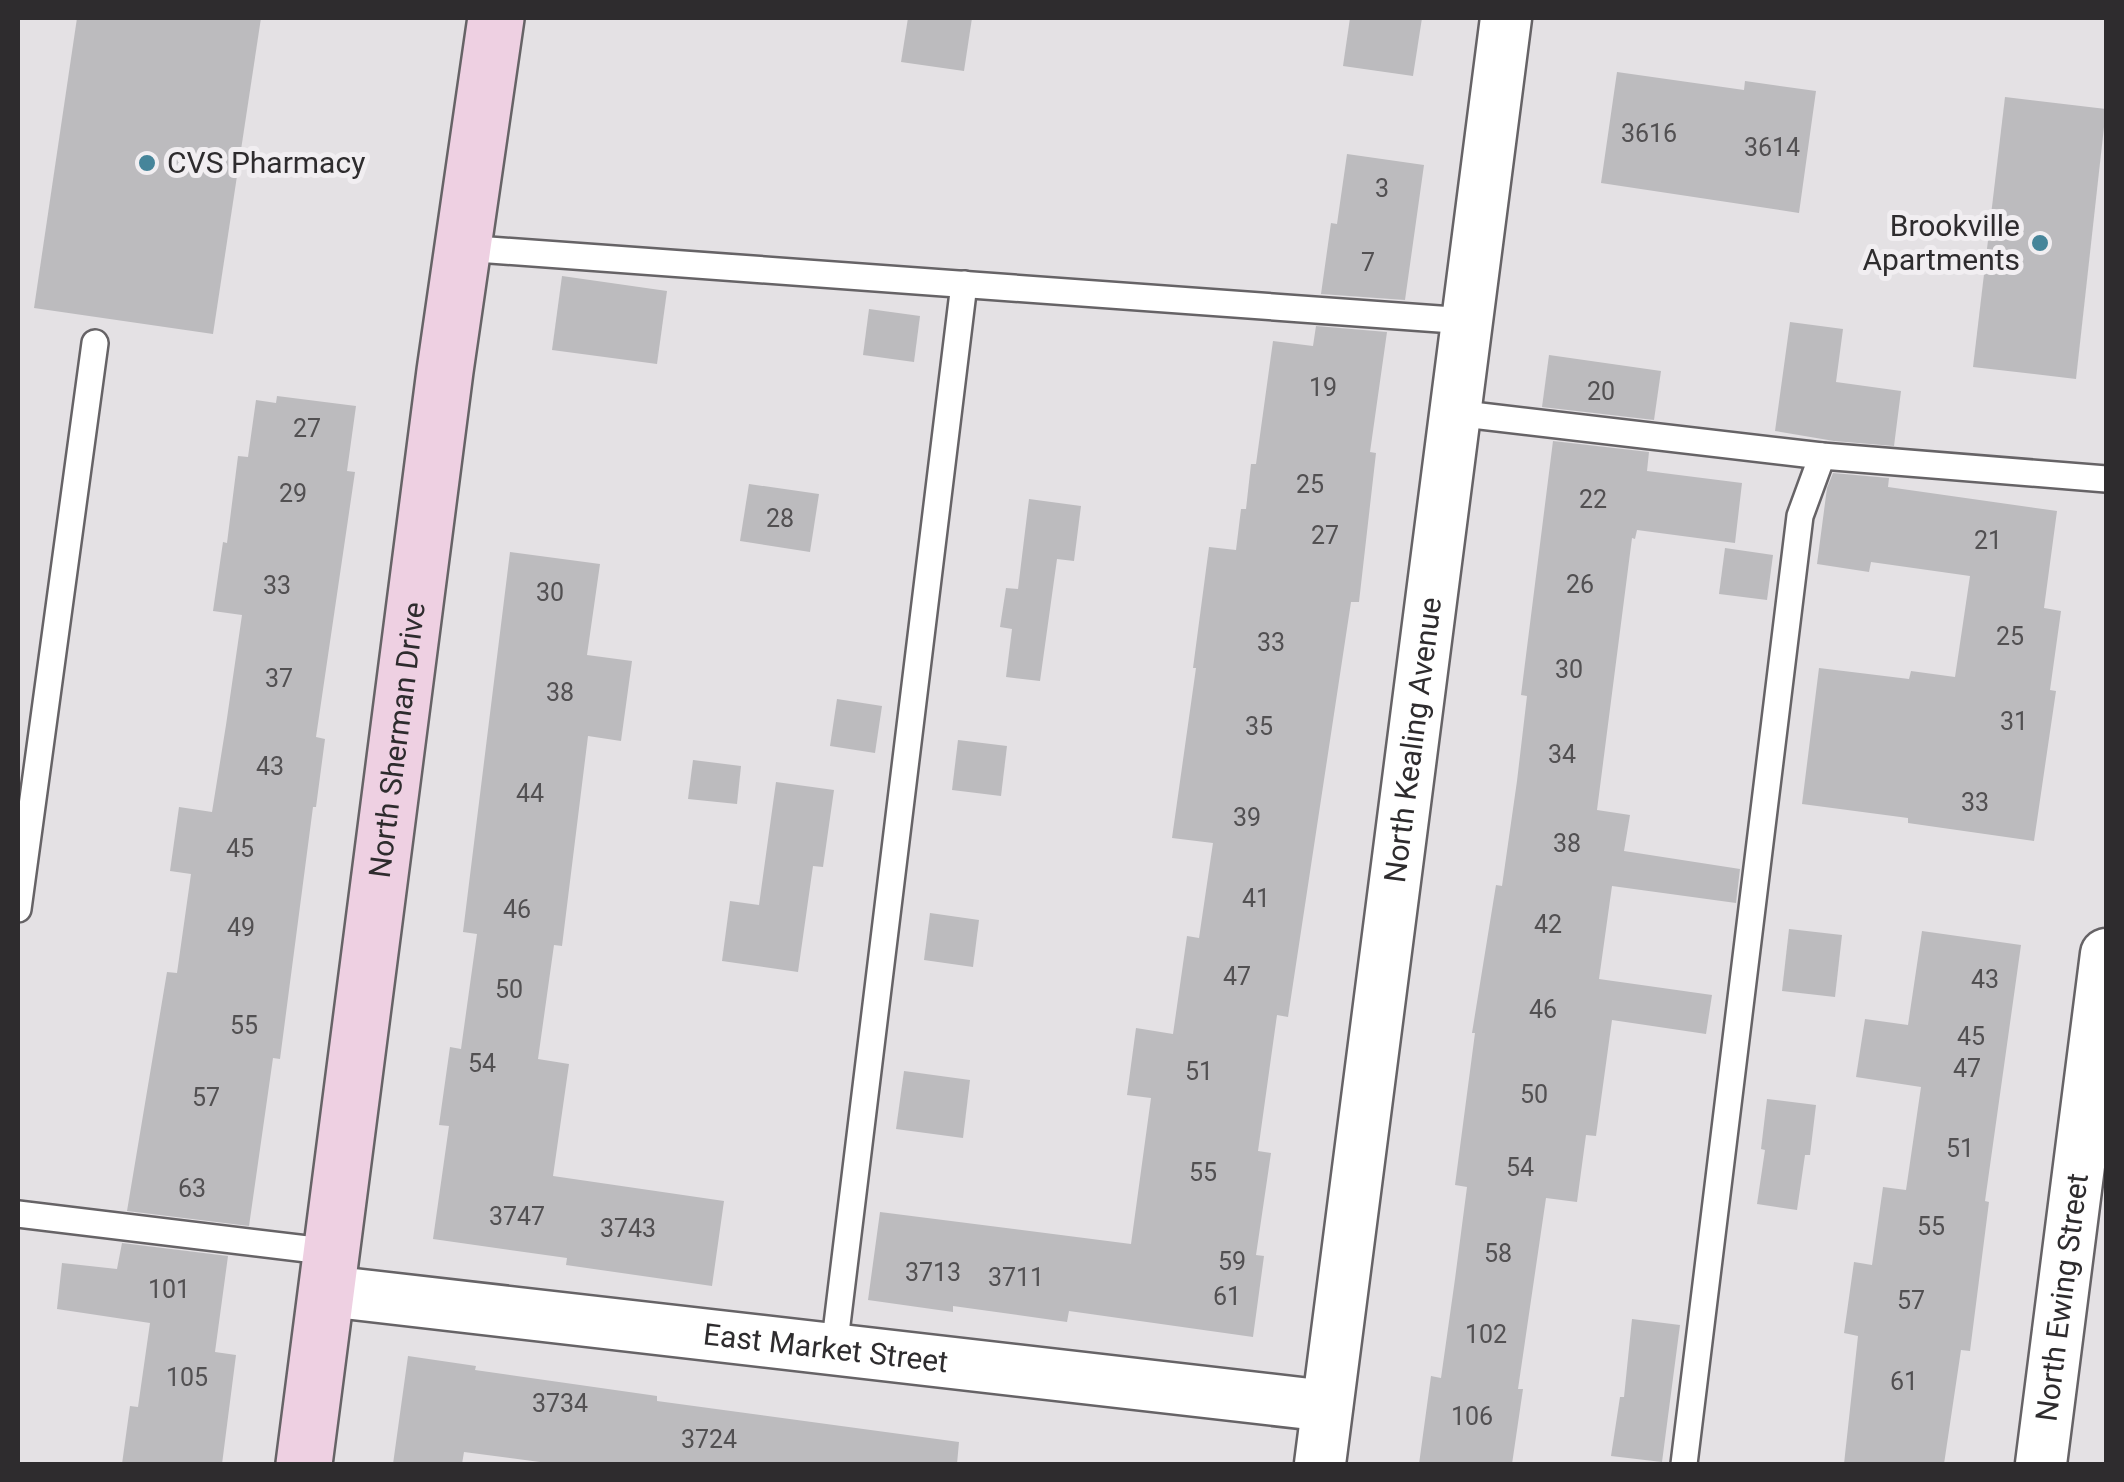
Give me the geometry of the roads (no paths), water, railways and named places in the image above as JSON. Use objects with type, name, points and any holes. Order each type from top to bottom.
[{"type":"main road","name":"North Sherman Drive","points":[[304,1464],[496,18]]},
{"type":"street","name":"North Kealing Avenue","points":[[1320,1464],[1506,18]]},
{"type":"street","name":"North Ewing Street","points":[[2041,1464],[2106,954]]},
{"type":"street","name":"East Market Street","points":[[329,1271],[834,1349],[1327,1406]]},
{"type":"lane","points":[[463,248],[1466,321]]},
{"type":"lane","points":[[834,1349],[964,284]]},
{"type":"lane","points":[[18,909],[95,343]]},
{"type":"lane","points":[[1455,414],[1822,456],[2106,480]]},
{"type":"lane","points":[[1684,1464],[1800,516],[1822,456]]},
{"type":"lane","points":[[18,1214],[329,1271]]},
{"type":"place","name":"CVS Pharmacy","points":[[147,163]]},
{"type":"place","name":"Brookville Apartments","points":[[2040,243]]}]
